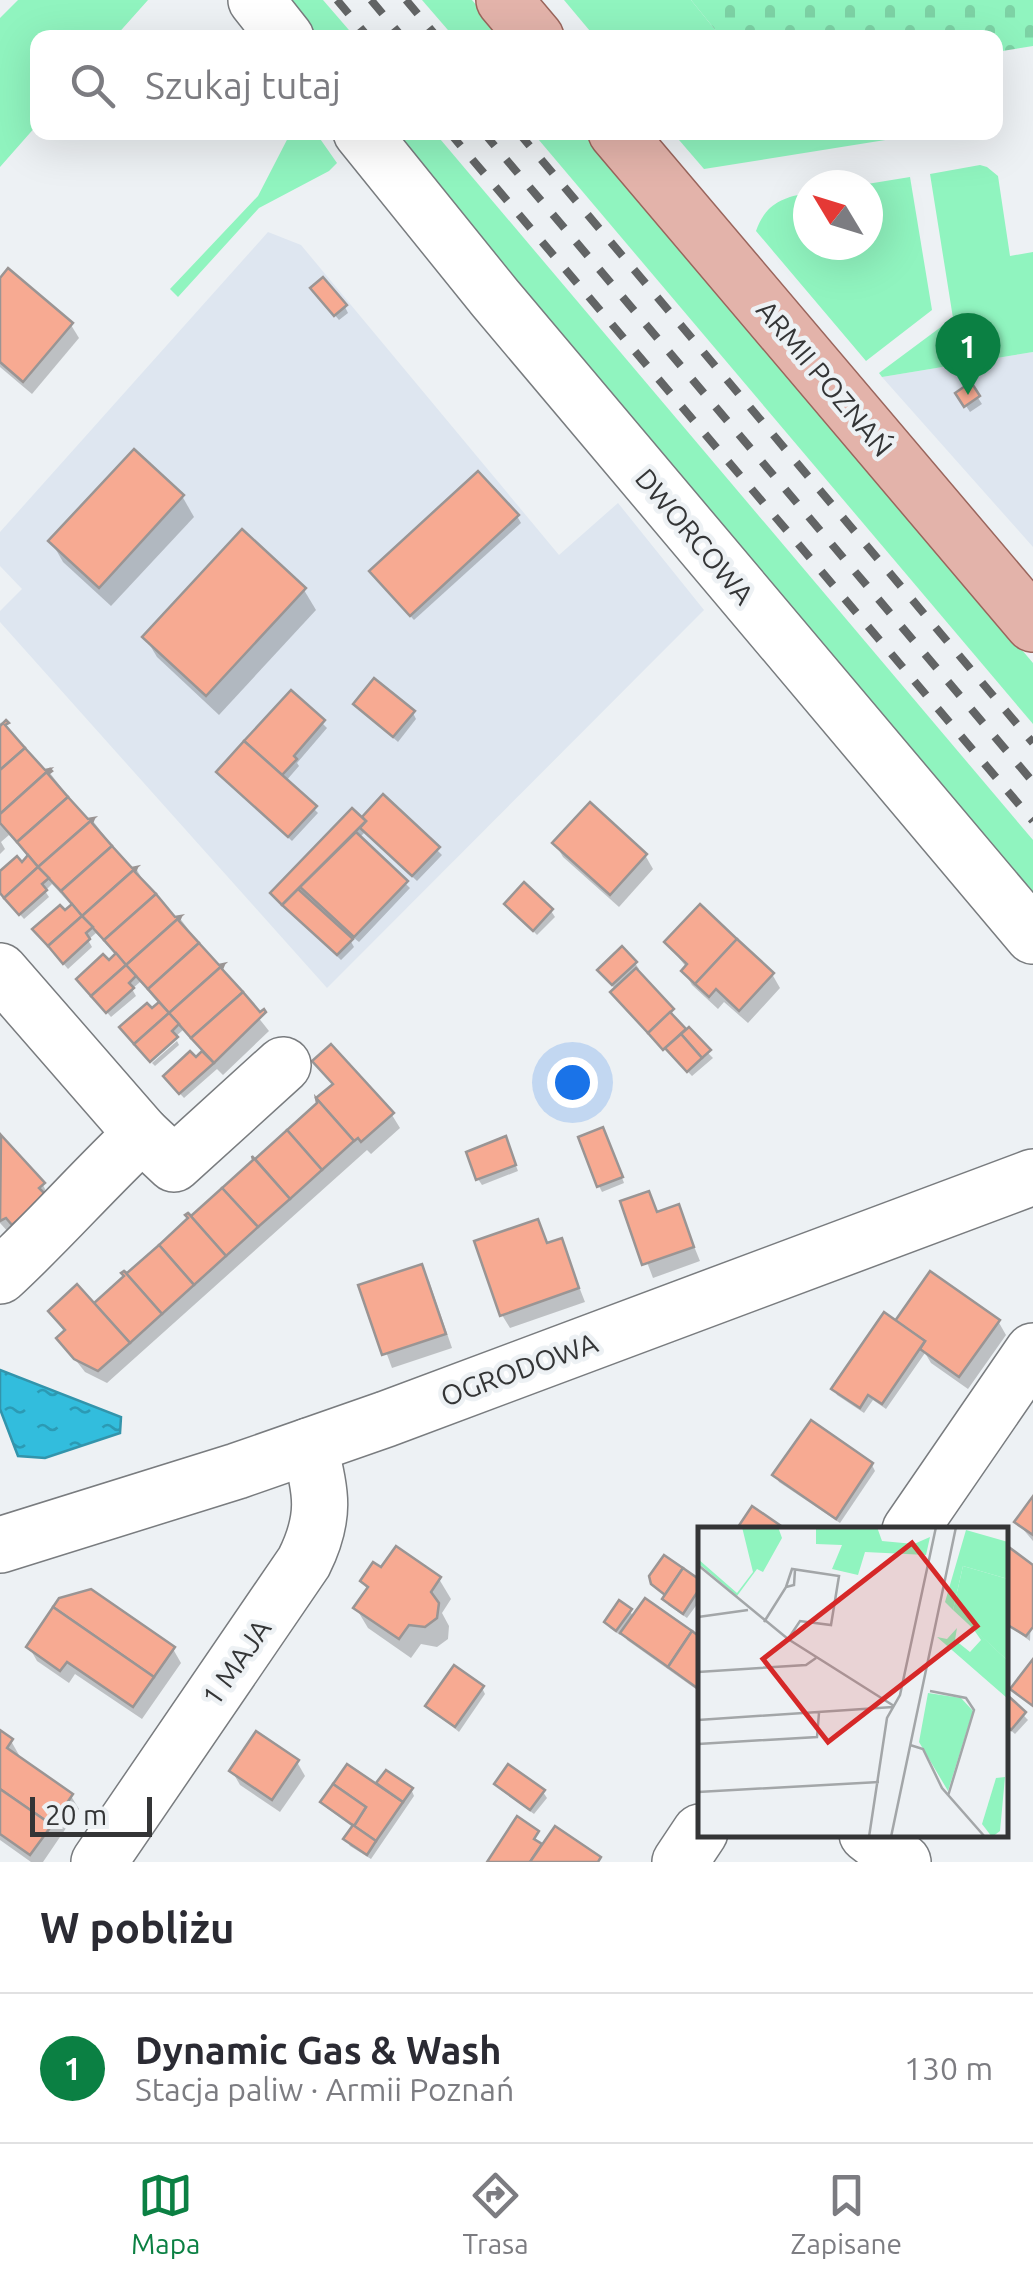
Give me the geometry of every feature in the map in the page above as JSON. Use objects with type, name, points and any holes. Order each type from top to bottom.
[{"type":"main road","points":[[504,0],[529,30]]},
{"type":"main road","name":"ARMII POZNAŃ","points":[[623,140],[1033,624]]},
{"type":"street","points":[[256,0],[280,30]]},
{"type":"street","name":"DWORCOWA","points":[[367,140],[495,298],[1033,936]]},
{"type":"street","points":[[0,970],[142,1134],[174,1164],[283,1065]]},
{"type":"street","points":[[0,1276],[142,1134]]},
{"type":"street","name":"OGRODOWA","points":[[0,1545],[309,1446],[1033,1177]]},
{"type":"street","points":[[912,1527],[1033,1351]]},
{"type":"street","name":"1 MAJA","points":[[99,1862],[304,1562],[319,1528],[321,1509],[309,1446]]},
{"type":"street","points":[[680,1862],[698,1835]]},
{"type":"street","points":[[870,1837],[903,1862]]},
{"type":"shaded area","points":[[268,232],[301,245],[559,555],[618,503],[704,610],[327,988],[0,622],[0,611],[22,589],[0,566],[0,532]]},
{"type":"shaded area","points":[[1033,352],[1033,547],[882,377]]},
{"type":"green space","points":[[18,0],[148,0],[121,30],[30,30],[30,133],[0,167],[0,18]]},
{"type":"green space","points":[[282,0],[323,0],[349,30],[306,30]]},
{"type":"green space","points":[[422,0],[472,0],[497,30],[448,30]]},
{"type":"green space","points":[[564,0],[691,0],[715,30],[589,30]]},
{"type":"green space","points":[[691,0],[1033,0],[1033,46],[1003,51],[1003,30],[715,30]]},
{"type":"green space","points":[[287,140],[321,140],[337,163],[259,208],[178,297],[170,289],[258,196]]},
{"type":"green space","points":[[394,140],[441,140],[1033,840],[1033,908]]},
{"type":"green space","points":[[539,140],[589,140],[1033,663],[1033,724]]},
{"type":"green space","points":[[679,140],[885,140],[704,169]]},
{"type":"green space","points":[[980,165],[998,176],[1010,256],[1033,252],[1033,352],[882,377],[879,373],[953,318],[930,174]]},
{"type":"green space","points":[[910,177],[932,310],[866,361],[756,231],[764,215],[793,196],[793,260],[883,260],[883,181]]},
{"type":"water","points":[[0,1370],[121,1417],[120,1433],[45,1458],[18,1456],[0,1409]]},
{"type":"building","points":[[8,268],[73,323],[23,382],[0,362],[0,278]]},
{"type":"building","points":[[323,277],[347,305],[334,316],[310,288]]},
{"type":"building","points":[[971,382],[980,396],[964,407],[955,393]]},
{"type":"building","points":[[134,449],[184,495],[99,588],[48,541]]},
{"type":"building","points":[[478,471],[519,515],[410,616],[369,571]]},
{"type":"building","points":[[242,529],[306,588],[206,696],[142,637]]},
{"type":"building","points":[[374,678],[415,711],[393,737],[353,704]]},
{"type":"building","points":[[291,690],[325,720],[282,775],[244,741]]},
{"type":"building","points":[[6,720],[9,723],[5,725],[25,748],[0,770],[0,726]]},
{"type":"building","points":[[244,741],[317,806],[288,837],[216,772]]},
{"type":"building","points":[[25,748],[45,770],[50,769],[0,814],[0,770]]},
{"type":"building","points":[[50,769],[48,774],[68,797],[17,842],[0,823],[0,814]]},
{"type":"building","points":[[383,794],[440,847],[412,876],[360,828],[366,821],[362,817]]},
{"type":"building","points":[[68,797],[88,819],[94,818],[38,867],[17,842]]},
{"type":"building","points":[[590,802],[647,854],[610,895],[552,843]]},
{"type":"building","points":[[352,808],[366,821],[282,905],[270,893]]},
{"type":"building","points":[[94,818],[92,823],[112,846],[61,891],[38,867]]},
{"type":"building","points":[[356,832],[408,881],[354,937],[300,887]]},
{"type":"building","points":[[112,846],[132,868],[137,867],[82,916],[61,891]]},
{"type":"building","points":[[28,855],[38,867],[4,898],[0,893],[0,871],[17,856],[22,862]]},
{"type":"building","points":[[38,867],[49,878],[42,884],[47,890],[19,915],[4,898]]},
{"type":"building","points":[[137,867],[135,872],[156,894],[104,940],[82,916]]},
{"type":"building","points":[[524,882],[553,909],[533,931],[504,904]]},
{"type":"building","points":[[298,889],[353,939],[337,955],[282,905]]},
{"type":"building","points":[[156,894],[175,917],[181,916],[126,965],[104,940]]},
{"type":"building","points":[[72,904],[82,916],[48,946],[32,929],[60,905],[65,910]]},
{"type":"building","points":[[700,904],[737,939],[695,984],[681,971],[687,964],[664,942]]},
{"type":"building","points":[[82,916],[93,927],[86,933],[90,939],[63,964],[48,946]]},
{"type":"building","points":[[181,916],[179,921],[199,943],[148,989],[126,965]]},
{"type":"building","points":[[737,939],[774,973],[739,1011],[716,989],[709,997],[695,984]]},
{"type":"building","points":[[199,943],[219,965],[224,964],[169,1013],[148,989]]},
{"type":"building","points":[[622,946],[637,962],[612,985],[597,970]]},
{"type":"building","points":[[116,953],[126,965],[91,996],[76,979],[103,954],[109,960]]},
{"type":"building","points":[[224,964],[222,969],[243,992],[191,1038],[169,1013]]},
{"type":"building","points":[[126,965],[136,976],[129,983],[134,988],[106,1013],[91,996]]},
{"type":"building","points":[[636,968],[674,1009],[648,1033],[610,992]]},
{"type":"building","points":[[243,992],[260,1012],[266,1012],[214,1063],[191,1038]]},
{"type":"building","points":[[159,1002],[169,1013],[134,1044],[119,1027],[147,1003],[152,1008]]},
{"type":"building","points":[[670,1012],[686,1029],[663,1050],[648,1033]]},
{"type":"building","points":[[169,1013],[179,1024],[172,1031],[178,1037],[150,1062],[134,1044]]},
{"type":"building","points":[[689,1027],[711,1050],[702,1058],[681,1034]]},
{"type":"building","points":[[681,1034],[702,1058],[687,1072],[665,1048]]},
{"type":"building","points":[[331,1044],[394,1113],[361,1142],[358,1138],[354,1141],[316,1098],[333,1084],[312,1061]]},
{"type":"building","points":[[190,1051],[196,1057],[202,1051],[214,1063],[179,1094],[163,1076]]},
{"type":"building","points":[[316,1098],[354,1141],[322,1170],[287,1130],[317,1103]]},
{"type":"building","points":[[603,1127],[623,1177],[597,1187],[578,1137]]},
{"type":"building","points":[[287,1130],[322,1170],[290,1199],[255,1159]]},
{"type":"building","points":[[1,1135],[45,1183],[39,1188],[46,1195],[12,1225],[6,1218],[0,1221]]},
{"type":"building","points":[[506,1136],[516,1165],[476,1180],[466,1152]]},
{"type":"building","points":[[252,1156],[290,1199],[258,1227],[222,1188],[253,1160]]},
{"type":"building","points":[[222,1188],[258,1227],[226,1256],[188,1213],[191,1216]]},
{"type":"building","points":[[649,1191],[657,1212],[679,1204],[694,1247],[642,1265],[620,1201]]},
{"type":"building","points":[[188,1213],[226,1256],[194,1285],[159,1245],[188,1218]]},
{"type":"building","points":[[538,1219],[547,1243],[562,1238],[579,1288],[500,1316],[474,1241]]},
{"type":"building","points":[[159,1245],[194,1285],[162,1314],[124,1271],[127,1273]]},
{"type":"building","points":[[422,1264],[446,1334],[382,1355],[358,1285]]},
{"type":"building","points":[[124,1271],[162,1314],[130,1343],[94,1303],[124,1276]]},
{"type":"building","points":[[930,1271],[1000,1320],[959,1377],[920,1349],[925,1341],[895,1321]]},
{"type":"building","points":[[77,1284],[130,1343],[98,1371],[74,1359],[56,1338],[65,1330],[48,1311]]},
{"type":"building","points":[[884,1312],[925,1341],[882,1404],[868,1395],[860,1408],[831,1389]]},
{"type":"building","points":[[811,1420],[873,1463],[836,1519],[772,1475]]},
{"type":"building","points":[[1033,1496],[1033,1535],[1014,1522]]},
{"type":"building","points":[[752,1506],[783,1527],[738,1527]]},
{"type":"building","points":[[396,1546],[441,1577],[431,1592],[439,1603],[437,1618],[425,1627],[409,1625],[399,1639],[353,1608],[368,1587],[360,1581],[373,1562],[381,1567]]},
{"type":"building","points":[[1008,1546],[1033,1565],[1033,1627],[1026,1636],[1008,1625]]},
{"type":"building","points":[[664,1555],[683,1568],[665,1595],[651,1584],[649,1576]]},
{"type":"building","points":[[683,1568],[698,1579],[698,1591],[683,1614],[662,1599]]},
{"type":"building","points":[[91,1589],[175,1647],[154,1677],[53,1607],[59,1598]]},
{"type":"building","points":[[645,1598],[692,1631],[668,1667],[620,1633]]},
{"type":"building","points":[[619,1600],[632,1609],[616,1631],[604,1622]]},
{"type":"building","points":[[53,1607],[154,1677],[133,1707],[67,1662],[60,1671],[26,1647]]},
{"type":"building","points":[[692,1631],[698,1636],[698,1689],[668,1667]]},
{"type":"building","points":[[1033,1659],[1033,1706],[1010,1689]]},
{"type":"building","points":[[454,1665],[484,1686],[455,1727],[425,1706]]},
{"type":"building","points":[[1008,1696],[1026,1712],[1011,1730],[1008,1727]]},
{"type":"building","points":[[0,1730],[13,1739],[7,1748],[73,1794],[52,1825],[0,1789]]},
{"type":"building","points":[[256,1731],[299,1760],[272,1800],[229,1771]]},
{"type":"building","points":[[347,1764],[403,1802],[376,1841],[354,1826],[366,1807],[333,1784]]},
{"type":"building","points":[[508,1764],[545,1790],[530,1810],[494,1784]]},
{"type":"building","points":[[386,1770],[413,1788],[403,1802],[376,1783]]},
{"type":"building","points":[[333,1784],[366,1807],[354,1826],[320,1802]]},
{"type":"building","points":[[0,1789],[52,1825],[30,1855],[0,1834]]},
{"type":"building","points":[[517,1816],[539,1831],[534,1839],[542,1844],[530,1862],[487,1862]]},
{"type":"building","points":[[353,1825],[376,1841],[367,1855],[343,1839]]},
{"type":"building","points":[[555,1826],[601,1857],[598,1862],[530,1862]]},
{"type":"railway","points":[[337,0],[362,30]]},
{"type":"railway","points":[[371,0],[396,30]]},
{"type":"railway","points":[[406,0],[431,30]]},
{"type":"railway","points":[[456,140],[1033,821]]},
{"type":"railway","points":[[490,140],[1033,782]]},
{"type":"railway","points":[[525,140],[1033,743]]},
{"type":"place","name":"Dynamic Gas & Wash","points":[[968,395]]}]
